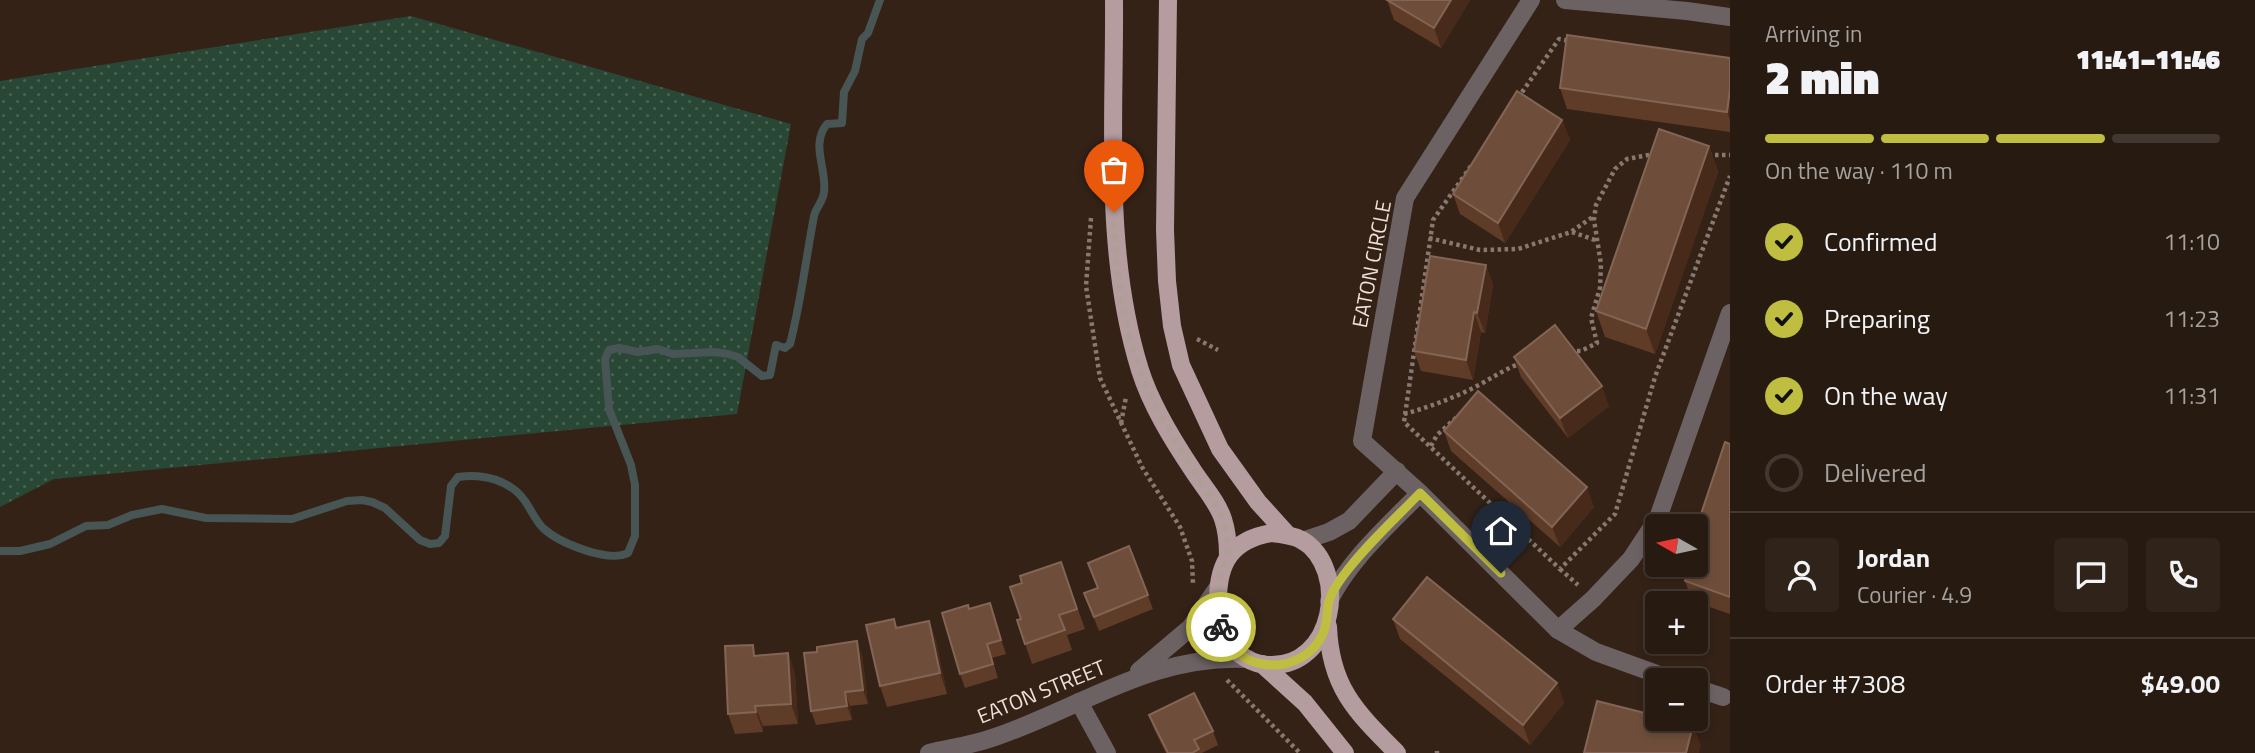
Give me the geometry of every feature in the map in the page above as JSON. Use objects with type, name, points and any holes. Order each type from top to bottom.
[{"type":"main road","points":[[1114,0],[1115,234],[1120,286],[1128,327],[1141,374],[1165,424],[1219,510],[1228,556]]},
{"type":"main road","points":[[1168,0],[1165,230],[1172,326],[1181,365],[1220,449],[1258,502],[1295,537],[1315,551],[1324,565],[1328,581],[1329,649],[1338,682],[1351,704],[1397,753]]},
{"type":"main road","points":[[1295,537],[1271,533],[1254,536],[1240,544],[1228,556],[1221,570],[1218,587],[1220,625],[1235,651],[1255,662],[1305,703],[1345,753]]},
{"type":"main road","points":[[1255,662],[1277,665],[1292,663],[1304,656],[1324,633],[1328,610]]},
{"type":"street","name":"EATON CIRCLE","points":[[1531,0],[1405,198],[1362,441],[1420,493],[1558,629],[1596,652],[1645,670]]},
{"type":"street","points":[[1565,0],[1687,11],[1730,18]]},
{"type":"street","points":[[1558,629],[1593,599],[1631,559],[1658,518],[1730,313]]},
{"type":"street","points":[[1295,537],[1329,532],[1349,521],[1397,471]]},
{"type":"street","points":[[1328,610],[1342,577],[1420,493]]},
{"type":"street","name":"EATON STREET","points":[[1128,679],[1167,650],[1190,628],[1218,587]]},
{"type":"street","name":"EATON STREET","points":[[929,753],[992,738],[1128,679],[1191,661],[1215,658],[1255,662]]},
{"type":"street","points":[[1708,692],[1723,697]]},
{"type":"street","points":[[1079,702],[1108,753]]},
{"type":"path","points":[[1512,107],[1559,39],[1573,41]]},
{"type":"path","points":[[1569,351],[1581,351],[1597,343],[1591,318],[1600,288],[1601,264],[1596,205],[1615,169],[1627,159],[1662,154]]},
{"type":"path","points":[[1705,155],[1730,155]]},
{"type":"path","points":[[1472,164],[1433,220],[1404,422],[1560,569],[1615,514],[1655,377],[1730,176]]},
{"type":"path","points":[[1429,238],[1480,250],[1518,249],[1571,232],[1595,215]]},
{"type":"path","points":[[1571,232],[1598,241]]},
{"type":"path","points":[[1404,414],[1430,407],[1478,385],[1504,369],[1530,360]]},
{"type":"path","points":[[1430,446],[1443,428],[1465,412]]},
{"type":"path","points":[[1221,677],[1235,686],[1300,753]]},
{"type":"green space","points":[[411,16],[791,124],[737,414],[54,479],[0,507],[0,81]]},
{"type":"building","points":[[1387,0],[1451,0],[1434,28]]},
{"type":"building","points":[[1567,35],[1730,58],[1727,112],[1560,88]]},
{"type":"building","points":[[1517,91],[1562,120],[1498,223],[1453,194]]},
{"type":"building","points":[[1659,129],[1709,146],[1646,329],[1596,311]]},
{"type":"building","points":[[1430,256],[1486,265],[1466,360],[1414,351]]},
{"type":"building","points":[[1555,325],[1602,386],[1560,418],[1514,357]]},
{"type":"building","points":[[1478,391],[1587,487],[1552,527],[1444,431]]},
{"type":"building","points":[[1725,442],[1730,444],[1730,597],[1685,581],[1686,578],[1708,578],[1708,514],[1701,514]]},
{"type":"building","points":[[1129,546],[1148,595],[1094,617],[1084,593],[1098,588],[1088,563]]},
{"type":"building","points":[[1061,562],[1077,609],[1059,615],[1065,630],[1025,644],[1017,620],[1021,619],[1010,587],[1022,583],[1020,576]]},
{"type":"building","points":[[1427,577],[1557,683],[1523,725],[1393,619]]},
{"type":"building","points":[[990,603],[1001,640],[987,644],[993,664],[960,674],[942,613],[968,605],[969,609]]},
{"type":"building","points":[[894,619],[896,628],[929,621],[940,673],[880,686],[866,625]]},
{"type":"building","points":[[857,641],[863,690],[845,692],[847,706],[811,711],[804,653],[817,652],[817,647]]},
{"type":"building","points":[[753,645],[754,656],[788,653],[791,704],[755,706],[756,712],[728,714],[725,646]]},
{"type":"building","points":[[1194,693],[1213,731],[1194,740],[1199,749],[1192,753],[1168,753],[1149,715]]},
{"type":"building","points":[[1597,701],[1645,713],[1645,731],[1692,731],[1686,753],[1584,753]]},
{"type":"waterway","points":[[0,551],[20,551],[50,544],[86,526],[108,525],[132,515],[162,509],[206,518],[292,519],[347,501],[362,500],[385,508],[420,540],[430,544],[439,543],[445,536],[451,486],[458,477],[477,476],[504,483],[512,488],[525,501],[543,528],[560,540],[597,553],[628,553],[635,536],[635,485],[631,465],[609,409],[605,359],[609,350],[619,348],[638,352],[658,349],[673,354],[728,354],[738,357],[762,376],[770,375],[776,345],[785,348],[790,344],[814,216],[823,196],[819,148],[822,132],[827,124],[842,123],[844,92],[855,71],[862,39],[868,33],[880,0]]},
{"type":"way so far","points":[[1114,212],[1120,286],[1141,374],[1165,424],[1219,510],[1223,521],[1228,556],[1221,570],[1218,587],[1221,627]]},
{"type":"route","points":[[1221,627],[1235,651],[1262,664],[1292,663],[1304,656],[1324,633],[1329,601],[1342,577],[1420,493],[1501,573]]}]
